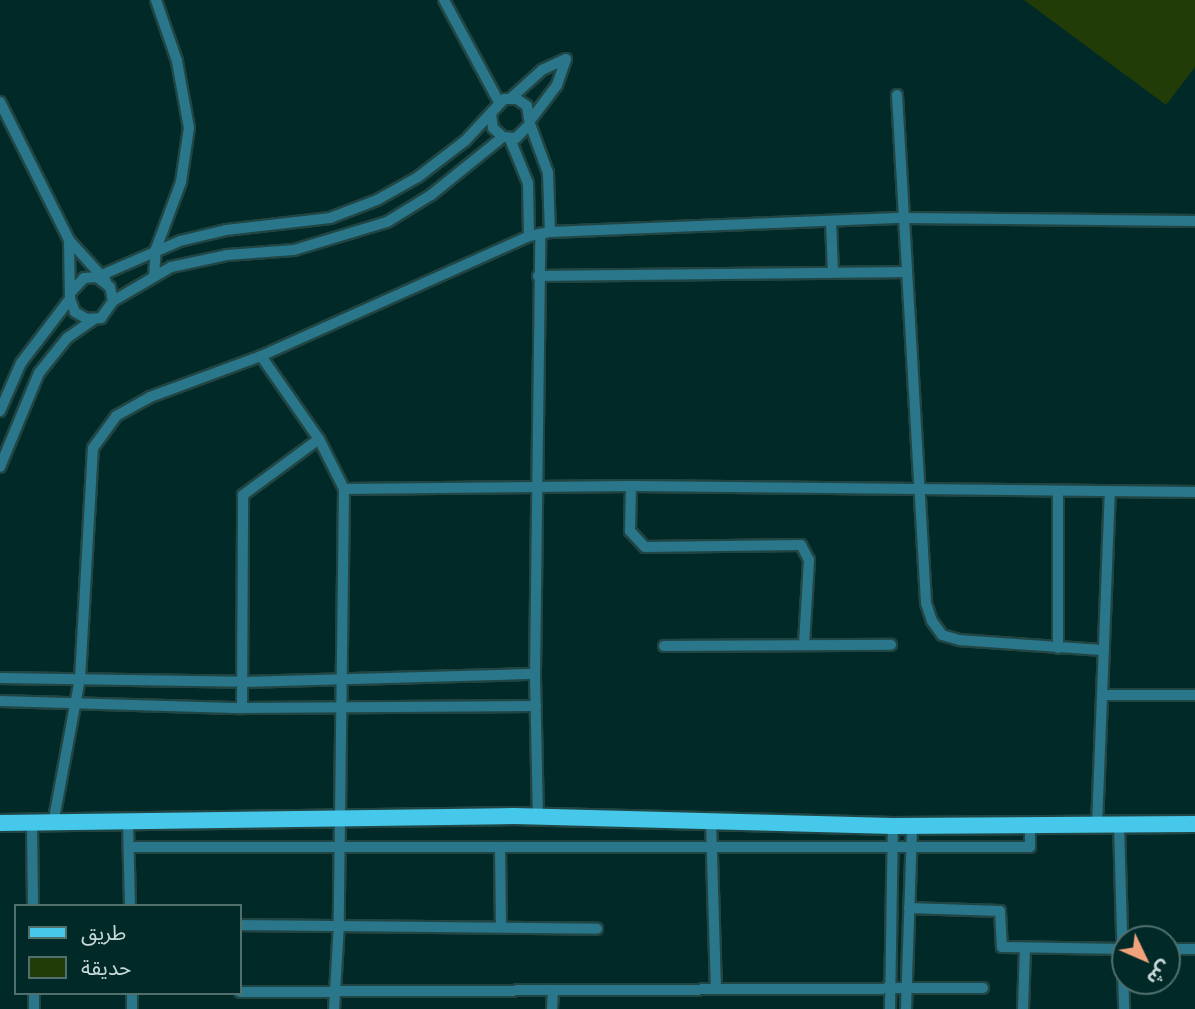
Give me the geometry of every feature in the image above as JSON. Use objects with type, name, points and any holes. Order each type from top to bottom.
[{"type":"main road","points":[[0,823],[538,819],[893,826],[1195,824]]},
{"type":"street","points":[[154,276],[156,250],[181,182],[188,128],[177,61],[156,0]]},
{"type":"street","points":[[444,0],[499,102]]},
{"type":"street","points":[[0,411],[37,337],[84,278],[101,278],[156,250],[226,230],[330,218],[377,200],[418,177],[491,114],[499,102],[511,98],[542,70],[566,59],[557,85],[523,135],[506,138],[431,195],[387,222],[335,241],[201,260],[154,276],[113,301],[107,314],[67,338],[39,373],[0,467]]},
{"type":"street","points":[[897,95],[906,272],[923,492],[926,603],[942,635],[1058,648],[1104,650]]},
{"type":"street","points":[[511,98],[527,106],[548,173],[538,276],[535,674],[538,819]]},
{"type":"street","points":[[0,102],[69,240],[101,278],[113,301]]},
{"type":"street","points":[[491,114],[493,128],[506,138],[528,183],[540,234]]},
{"type":"street","points":[[52,824],[80,679],[93,447],[116,416],[150,397],[261,356],[540,234],[903,218],[1195,221]]},
{"type":"street","points":[[831,220],[832,272]]},
{"type":"street","points":[[69,240],[70,296],[75,312],[94,320]]},
{"type":"street","points":[[538,276],[906,272]]},
{"type":"street","points":[[261,356],[320,439],[344,489],[339,923],[334,1009]]},
{"type":"street","points":[[242,708],[243,495],[320,439]]},
{"type":"street","points":[[631,486],[630,531],[646,547],[801,545],[809,560],[804,643]]},
{"type":"street","points":[[344,489],[631,486],[923,492],[1195,492]]},
{"type":"street","points":[[1058,492],[1058,648]]},
{"type":"street","points":[[1097,826],[1110,492]]},
{"type":"street","points":[[664,646],[804,643],[891,645]]},
{"type":"street","points":[[0,678],[243,682],[342,677],[535,674]]},
{"type":"street","points":[[1102,695],[1195,695]]},
{"type":"street","points":[[0,701],[242,708],[342,705],[536,706]]},
{"type":"street","points":[[711,822],[716,989]]},
{"type":"street","points":[[32,823],[33,904]]},
{"type":"street","points":[[128,824],[130,904]]},
{"type":"street","points":[[906,1009],[912,825]]},
{"type":"street","points":[[1119,825],[1124,925]]},
{"type":"street","points":[[890,1009],[893,826]]},
{"type":"street","points":[[129,847],[1030,847],[1030,826]]},
{"type":"street","points":[[500,847],[501,926]]},
{"type":"street","points":[[909,908],[1000,911],[1002,947],[1111,949]]},
{"type":"street","points":[[242,925],[339,923],[597,929]]},
{"type":"street","points":[[1023,1009],[1025,948]]},
{"type":"street","points":[[242,992],[983,988]]},
{"type":"street","points":[[552,1009],[553,991]]},
{"type":"green space","points":[[1024,0],[1195,0],[1195,67],[1166,105]]}]
